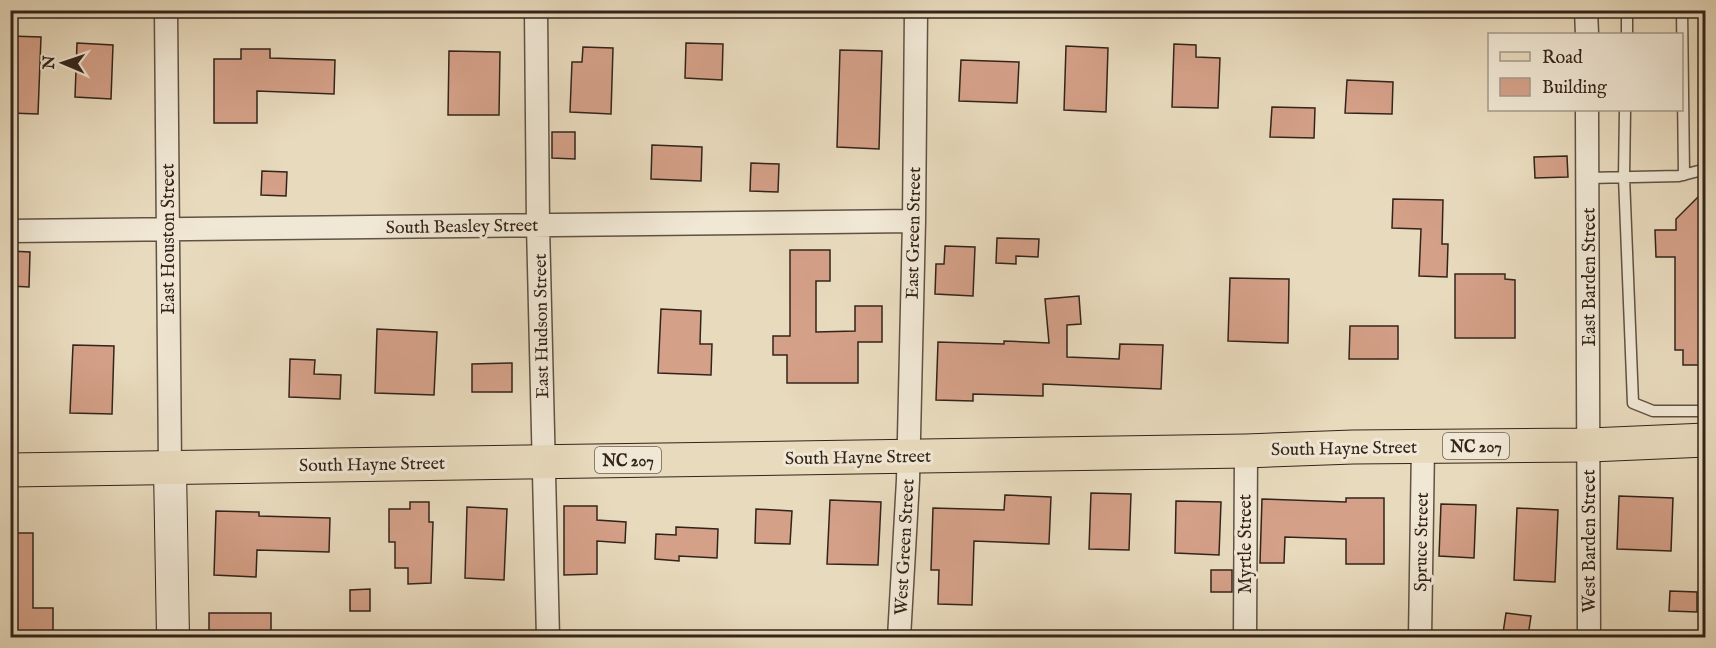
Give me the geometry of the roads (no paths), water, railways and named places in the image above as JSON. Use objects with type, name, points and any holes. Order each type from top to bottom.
[{"type":"main road","name":"South Hayne Street","points":[[10,470],[1590,445],[1706,440]]},
{"type":"street","name":"East Houston Street","points":[[166,10],[170,468]]},
{"type":"street","name":"East Hudson Street","points":[[536,10],[538,225],[548,638]]},
{"type":"street","name":"East Green Street","points":[[908,456],[916,10]]},
{"type":"street","points":[[1586,10],[1587,33]]},
{"type":"street","name":"East Barden Street","points":[[1587,111],[1590,445]]},
{"type":"street","name":"South Beasley Street","points":[[10,231],[914,221]]},
{"type":"street","name":"West Barden Street","points":[[1589,638],[1590,445]]},
{"type":"street","name":"Spruce Street","points":[[1420,638],[1423,446]]},
{"type":"street","name":"Myrtle Street","points":[[1245,638],[1246,451]]},
{"type":"street","name":"West Green Street","points":[[898,638],[908,456]]},
{"type":"street","points":[[170,468],[173,638]]},
{"type":"lane","points":[[1626,33],[1627,10]]},
{"type":"lane","points":[[1682,10],[1682,33]]},
{"type":"lane","points":[[1683,92],[1684,175]]},
{"type":"lane","points":[[1625,111],[1623,177],[1633,403],[1653,411],[1706,411]]},
{"type":"lane","points":[[1588,178],[1684,175],[1706,169]]}]
